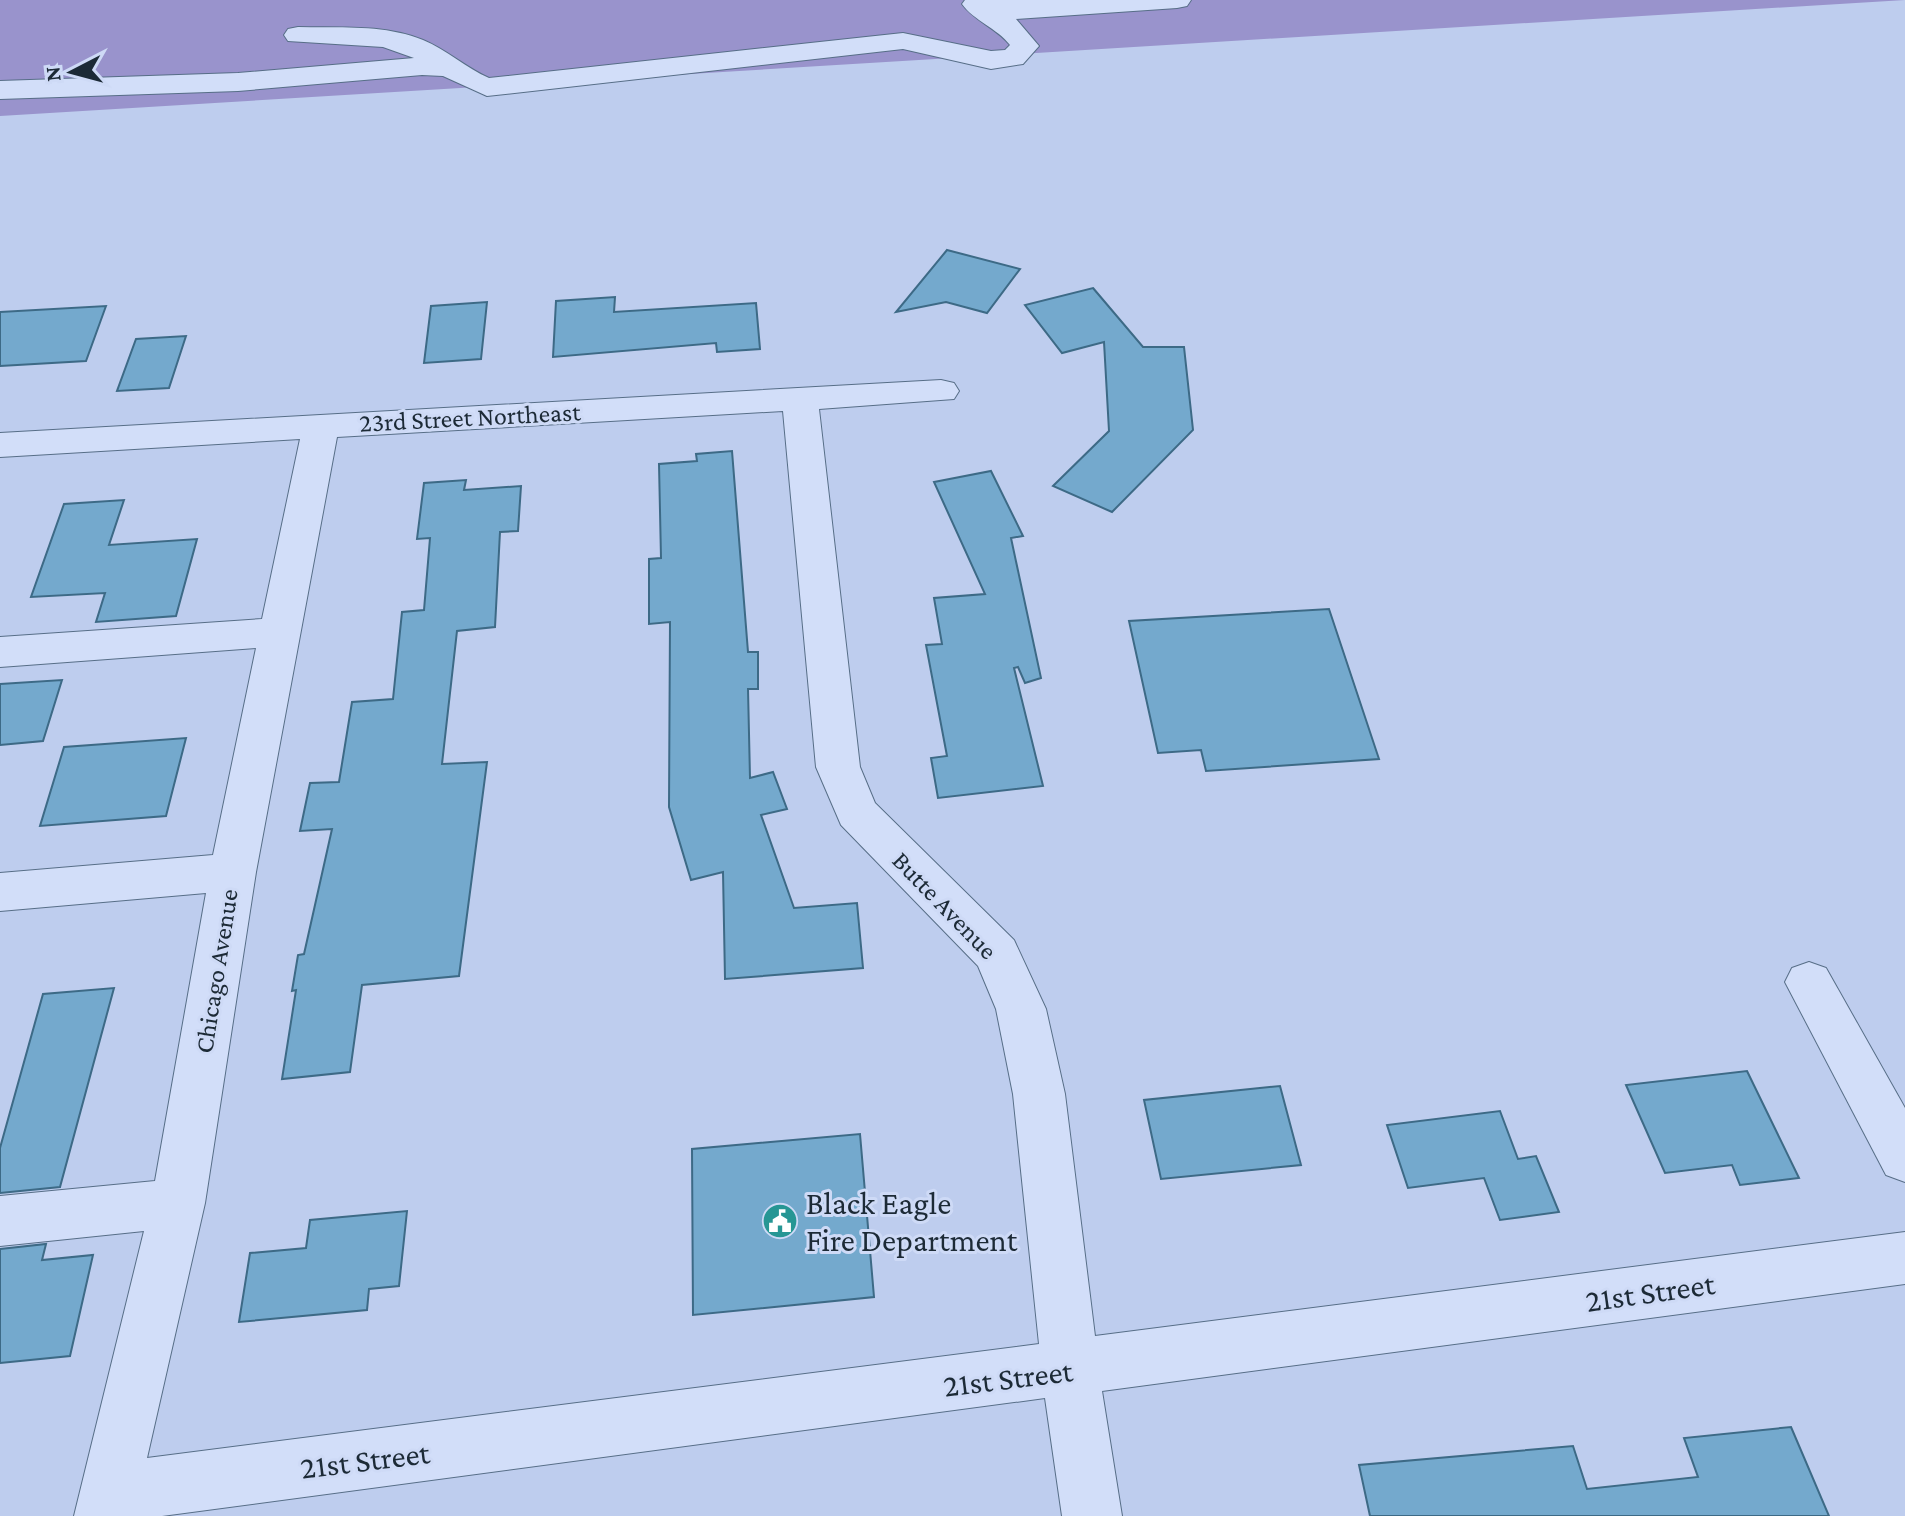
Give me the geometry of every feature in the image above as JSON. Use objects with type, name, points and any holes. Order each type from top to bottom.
[{"type":"street","points":[[975,2],[1009,11],[1037,5],[1177,0]]},
{"type":"street","points":[[298,35],[390,39],[413,46],[466,79],[487,87],[903,41],[991,60],[1013,58],[1025,46],[1010,27],[975,2]]},
{"type":"street","points":[[0,90],[238,82],[422,66],[457,71]]},
{"type":"street","name":"23rd Street Northeast","points":[[0,445],[941,391]]},
{"type":"street","name":"Butte Avenue","points":[[800,399],[838,767],[857,813],[997,954],[1021,1009],[1039,1094],[1070,1370],[1092,1516]]},
{"type":"street","name":"Chicago Avenue","points":[[107,1505],[178,1203],[233,872],[321,425]]},
{"type":"street","points":[[0,652],[279,632]]},
{"type":"street","points":[[0,892],[233,872]]},
{"type":"street","points":[[1809,982],[1905,1158]]},
{"type":"street","points":[[0,1221],[178,1203]]},
{"type":"street","name":"21st Street","points":[[107,1505],[1070,1370],[1905,1258]]},
{"type":"shaded area","points":[[0,0],[1905,0],[0,116]]},
{"type":"building","points":[[947,250],[1020,269],[987,313],[946,302],[896,312]]},
{"type":"building","points":[[1093,288],[1143,347],[1184,347],[1193,430],[1112,512],[1053,486],[1109,431],[1104,342],[1062,353],[1025,305]]},
{"type":"building","points":[[615,297],[614,312],[756,303],[760,349],[717,352],[716,343],[553,357],[556,301]]},
{"type":"building","points":[[487,302],[481,359],[424,363],[431,306]]},
{"type":"building","points":[[106,306],[86,361],[0,366],[0,312]]},
{"type":"building","points":[[186,336],[169,388],[117,391],[136,339]]},
{"type":"building","points":[[732,451],[748,652],[758,652],[758,689],[748,689],[750,778],[773,772],[787,809],[761,815],[794,908],[857,903],[863,968],[725,979],[723,872],[691,880],[669,807],[670,622],[649,624],[649,559],[661,558],[659,464],[697,461],[696,454]]},
{"type":"building","points":[[991,471],[1023,536],[1011,538],[1041,678],[1025,683],[1018,667],[1014,668],[1043,786],[938,798],[931,758],[947,756],[926,645],[942,644],[934,598],[985,594],[934,482]]},
{"type":"building","points":[[466,480],[464,490],[521,486],[518,531],[500,532],[495,627],[457,631],[442,764],[487,762],[459,976],[362,985],[350,1072],[282,1079],[296,990],[292,991],[298,955],[304,954],[332,829],[300,831],[310,783],[339,782],[352,702],[393,699],[402,612],[424,610],[430,538],[417,539],[424,483]]},
{"type":"building","points":[[124,500],[109,545],[197,539],[176,616],[96,622],[105,593],[31,597],[64,504]]},
{"type":"building","points":[[1329,609],[1379,759],[1206,771],[1201,750],[1158,753],[1129,621]]},
{"type":"building","points":[[62,680],[43,741],[0,745],[0,684]]},
{"type":"building","points":[[186,738],[166,816],[40,826],[64,747]]},
{"type":"building","points":[[114,988],[60,1187],[0,1193],[0,1148],[43,994]]},
{"type":"building","points":[[1747,1071],[1799,1178],[1740,1185],[1732,1165],[1665,1173],[1626,1085]]},
{"type":"building","points":[[1280,1086],[1301,1165],[1161,1179],[1144,1100]]},
{"type":"building","points":[[1500,1111],[1518,1159],[1536,1156],[1559,1212],[1500,1220],[1484,1178],[1408,1188],[1387,1125]]},
{"type":"building","points":[[860,1134],[874,1297],[693,1315],[692,1149]]},
{"type":"building","points":[[407,1211],[399,1286],[369,1289],[367,1310],[239,1322],[250,1253],[306,1248],[310,1220]]},
{"type":"building","points":[[46,1244],[42,1260],[93,1255],[70,1356],[0,1363],[0,1249]]},
{"type":"building","points":[[1791,1427],[1829,1516],[1370,1516],[1359,1465],[1573,1446],[1587,1489],[1698,1477],[1684,1438]]},
{"type":"place","name":"Black Eagle Fire Department","points":[[780,1221]]}]
